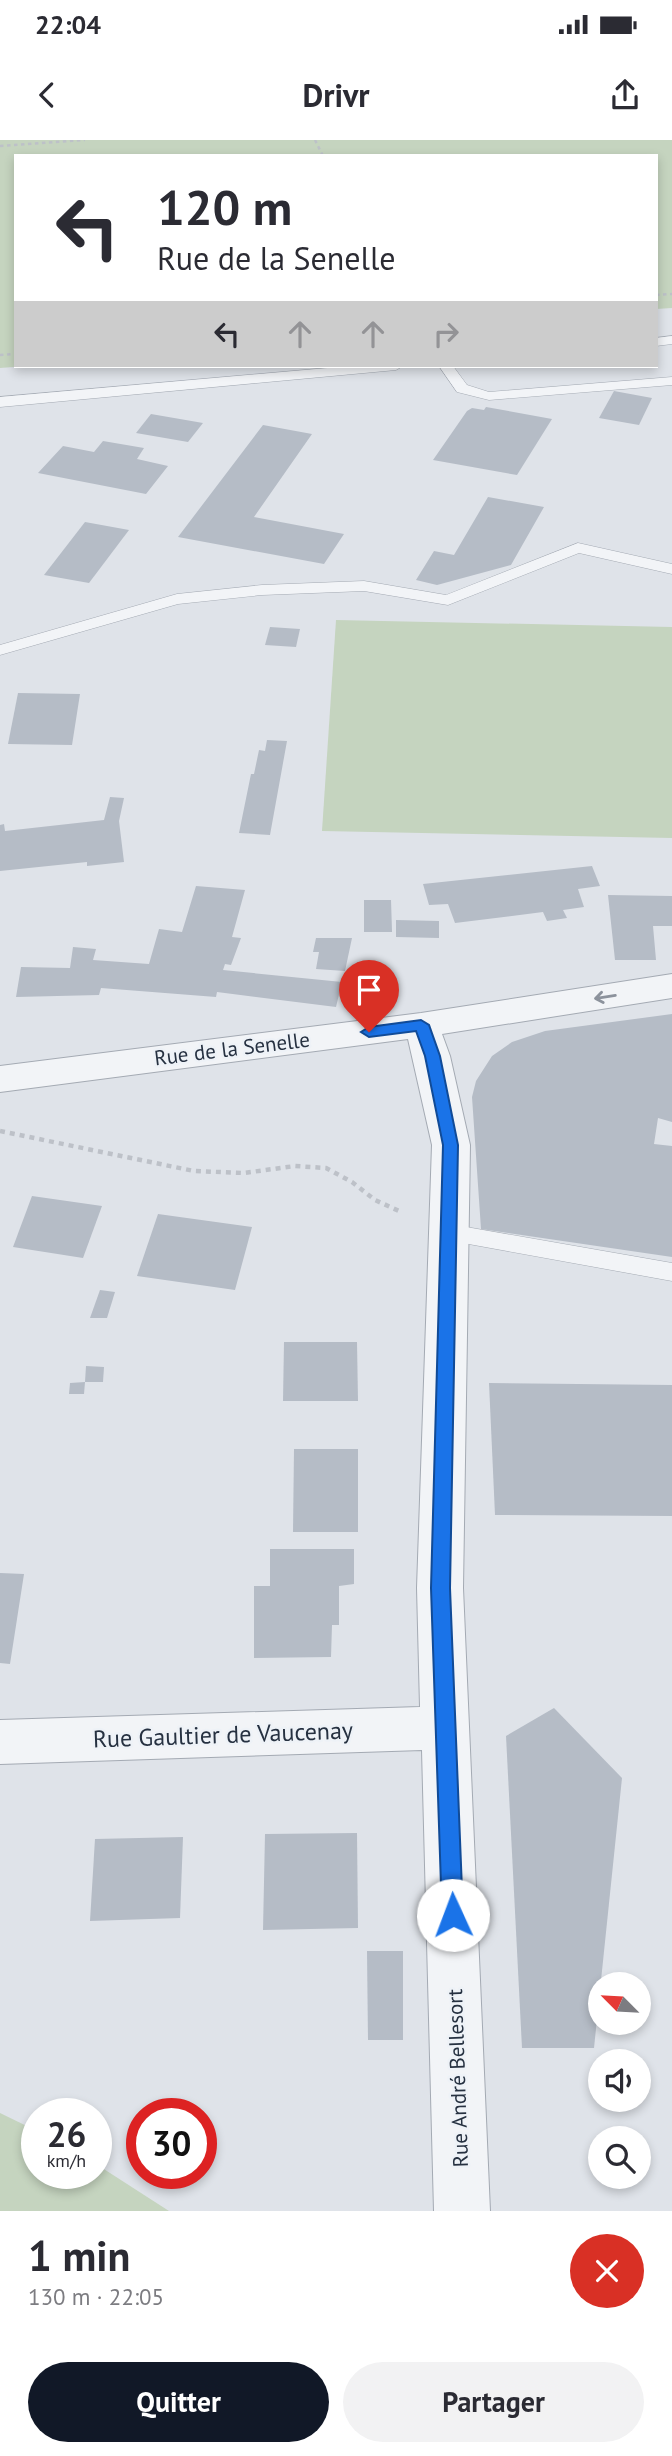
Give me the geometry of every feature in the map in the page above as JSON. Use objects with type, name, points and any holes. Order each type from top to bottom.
[{"type":"street","name":"Rue de la Senelle","points":[[0,1079],[421,1025],[672,986]]},
{"type":"street","name":"Rue André Bellesort","points":[[421,1025],[432,1056],[450,1145],[440,1588],[463,2211]]},
{"type":"street","name":"Rue Gaultier de Vaucenay","points":[[0,1742],[446,1728]]},
{"type":"lane","points":[[0,402],[374,368]]},
{"type":"lane","points":[[447,368],[455,384],[469,393],[489,396],[672,381]]},
{"type":"lane","points":[[0,650],[177,598],[262,590],[364,586],[448,600],[578,548],[672,569]]},
{"type":"lane","points":[[449,1233],[672,1272]]},
{"type":"path","points":[[0,146],[85,140]]},
{"type":"path","points":[[0,1131],[194,1171],[244,1173],[295,1166],[326,1168],[352,1182],[375,1200],[449,1233]]},
{"type":"green space","points":[[0,140],[672,140],[672,308],[658,309],[658,154],[14,154],[14,367],[0,368]]},
{"type":"green space","points":[[336,620],[672,627],[672,838],[322,831]]},
{"type":"green space","points":[[0,2113],[21,2123],[21,2189],[112,2189],[112,2174],[126,2183],[126,2189],[135,2189],[169,2211],[0,2211]]},
{"type":"building","points":[[614,391],[652,398],[639,425],[599,418]]},
{"type":"building","points":[[486,407],[552,419],[517,475],[433,460],[467,411],[472,408],[484,410]]},
{"type":"building","points":[[151,414],[203,423],[188,442],[136,433]]},
{"type":"building","points":[[263,425],[312,434],[254,517],[344,534],[324,564],[178,537]]},
{"type":"building","points":[[103,441],[144,448],[137,459],[168,466],[146,494],[38,473],[63,446],[94,452]]},
{"type":"building","points":[[488,497],[544,507],[511,565],[437,585],[416,580],[434,551],[454,555]]},
{"type":"building","points":[[85,522],[129,530],[89,583],[44,575]]},
{"type":"building","points":[[270,627],[300,629],[296,647],[265,645]]},
{"type":"building","points":[[18,693],[80,694],[72,745],[8,744]]},
{"type":"building","points":[[267,740],[287,741],[270,835],[239,833],[251,774],[254,774],[259,750],[265,751]]},
{"type":"building","points":[[110,797],[124,798],[119,821],[124,862],[87,866],[87,862],[0,871],[0,825],[4,824],[5,831],[104,820]]},
{"type":"building","points":[[592,866],[600,886],[578,889],[584,907],[563,910],[567,918],[547,921],[543,912],[455,923],[448,904],[429,905],[423,884]]},
{"type":"building","points":[[196,886],[245,890],[232,937],[241,938],[231,965],[225,964],[223,970],[342,982],[336,1007],[217,992],[216,997],[101,988],[99,995],[16,997],[21,967],[70,968],[73,947],[96,949],[93,960],[149,964],[159,929],[182,932]]},
{"type":"building","points":[[608,895],[672,896],[672,926],[653,926],[656,960],[615,960]]},
{"type":"building","points":[[364,900],[391,900],[392,932],[364,932]]},
{"type":"building","points":[[396,920],[439,921],[439,938],[396,937]]},
{"type":"building","points":[[316,938],[352,938],[345,971],[316,969],[319,952],[313,952]]},
{"type":"building","points":[[357,962],[374,964],[371,977],[354,975]]},
{"type":"building","points":[[672,1014],[672,1122],[658,1118],[654,1144],[672,1146],[672,1257],[481,1229],[472,1097],[476,1081],[492,1056],[512,1042],[545,1031]]},
{"type":"building","points":[[32,1196],[102,1206],[83,1258],[13,1247]]},
{"type":"building","points":[[158,1214],[252,1227],[235,1290],[137,1276]]},
{"type":"building","points":[[100,1290],[115,1292],[107,1318],[90,1318]]},
{"type":"building","points":[[284,1342],[357,1342],[358,1401],[283,1401]]},
{"type":"building","points":[[86,1366],[104,1367],[103,1382],[85,1382]]},
{"type":"building","points":[[85,1382],[84,1394],[69,1394],[70,1383]]},
{"type":"building","points":[[489,1383],[672,1385],[672,1516],[495,1515]]},
{"type":"building","points":[[294,1449],[358,1449],[358,1532],[293,1532]]},
{"type":"building","points":[[270,1549],[354,1549],[354,1584],[339,1586],[339,1625],[332,1625],[331,1657],[254,1658],[254,1586],[270,1586]]},
{"type":"building","points":[[0,1573],[24,1574],[10,1664],[0,1663]]},
{"type":"building","points":[[554,1708],[622,1778],[602,1972],[588,1972],[588,2035],[595,2035],[594,2048],[522,2048],[506,1736]]},
{"type":"building","points":[[357,1833],[358,1928],[263,1930],[265,1834]]},
{"type":"building","points":[[183,1837],[180,1918],[90,1921],[95,1839]]},
{"type":"building","points":[[367,1951],[403,1951],[403,2040],[368,2040]]},
{"type":"route","points":[[369,1032],[421,1025],[432,1056],[450,1145],[440,1588],[453,1915]]}]
